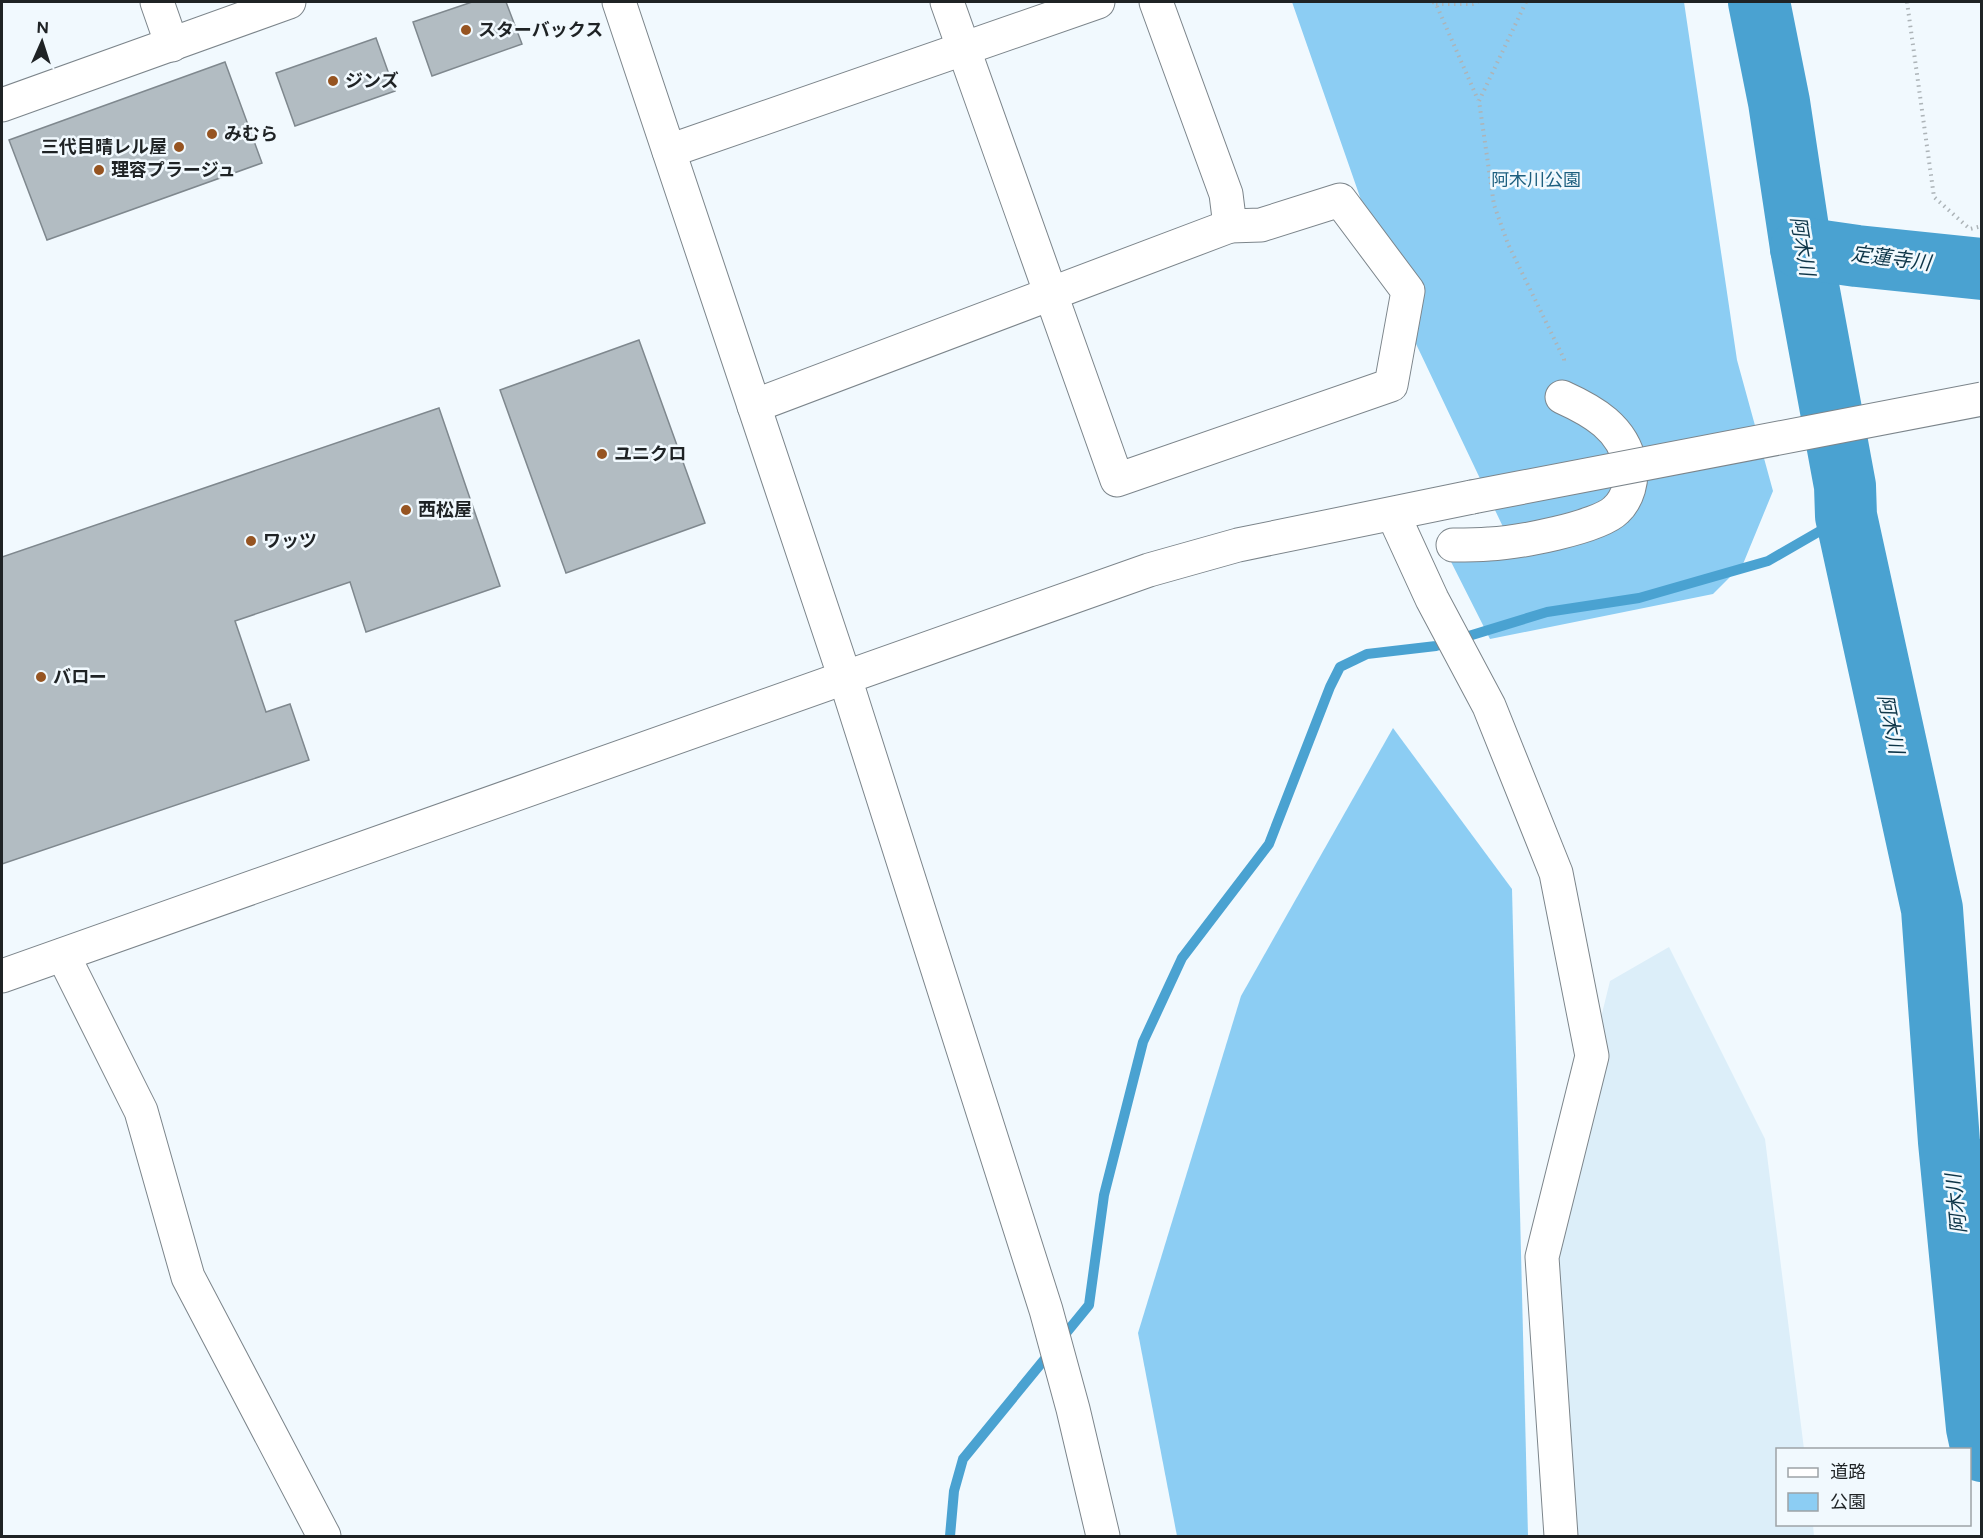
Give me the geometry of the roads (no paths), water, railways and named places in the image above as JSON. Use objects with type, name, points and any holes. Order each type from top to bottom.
[{"type":"street","points":[[157,2],[172,45]]},
{"type":"street","points":[[2,105],[289,2]]},
{"type":"street","points":[[619,2],[845,678],[1046,1310],[1073,1409],[1103,1536]]},
{"type":"street","points":[[754,406],[1051,294],[1230,226],[1261,225],[1340,200],[1408,291],[1391,385],[1117,480],[1051,294],[964,48],[947,2]]},
{"type":"street","points":[[669,151],[1098,2]]},
{"type":"street","points":[[1156,2],[1226,194],[1230,226]]},
{"type":"street","points":[[1453,545],[1491,544],[1554,533],[1596,521],[1616,511],[1626,496],[1632,476],[1628,452],[1618,434],[1610,427],[1587,408],[1562,397]]},
{"type":"street","points":[[2,976],[1149,570],[1238,545],[1472,497],[1982,399]]},
{"type":"street","points":[[1393,514],[1432,599],[1489,706],[1556,873],[1593,1056],[1542,1257],[1561,1536]]},
{"type":"street","points":[[63,955],[141,1111],[188,1277],[324,1536]]},
{"type":"waterway","name":"阿木川","points":[[1759,2],[1779,102],[1801,248],[1845,486],[1846,516],[1932,909],[1949,1142],[1977,1428],[1982,1451]]},
{"type":"waterway","name":"定蓮寺川","points":[[1801,248],[1982,269]]},
{"type":"waterway","points":[[950,1536],[954,1491],[963,1459],[1089,1305],[1104,1195],[1143,1042],[1182,958],[1269,844],[1330,687],[1340,667],[1367,654],[1436,646],[1547,612],[1639,598],[1768,561],[1846,516]]},
{"type":"place","name":"スターバックス","points":[[466,30]]},
{"type":"place","name":"ジンズ","points":[[333,81]]},
{"type":"place","name":"みむら","points":[[212,134]]},
{"type":"place","name":"三代目晴レル屋","points":[[179,147]]},
{"type":"place","name":"理容プラージュ","points":[[99,170]]},
{"type":"place","name":"ユニクロ","points":[[602,454]]},
{"type":"place","name":"西松屋","points":[[406,510]]},
{"type":"place","name":"ワッツ","points":[[251,541]]},
{"type":"place","name":"バロー","points":[[41,677]]},
{"type":"park label","name":"阿木川公園","points":[[1536,180]]}]
